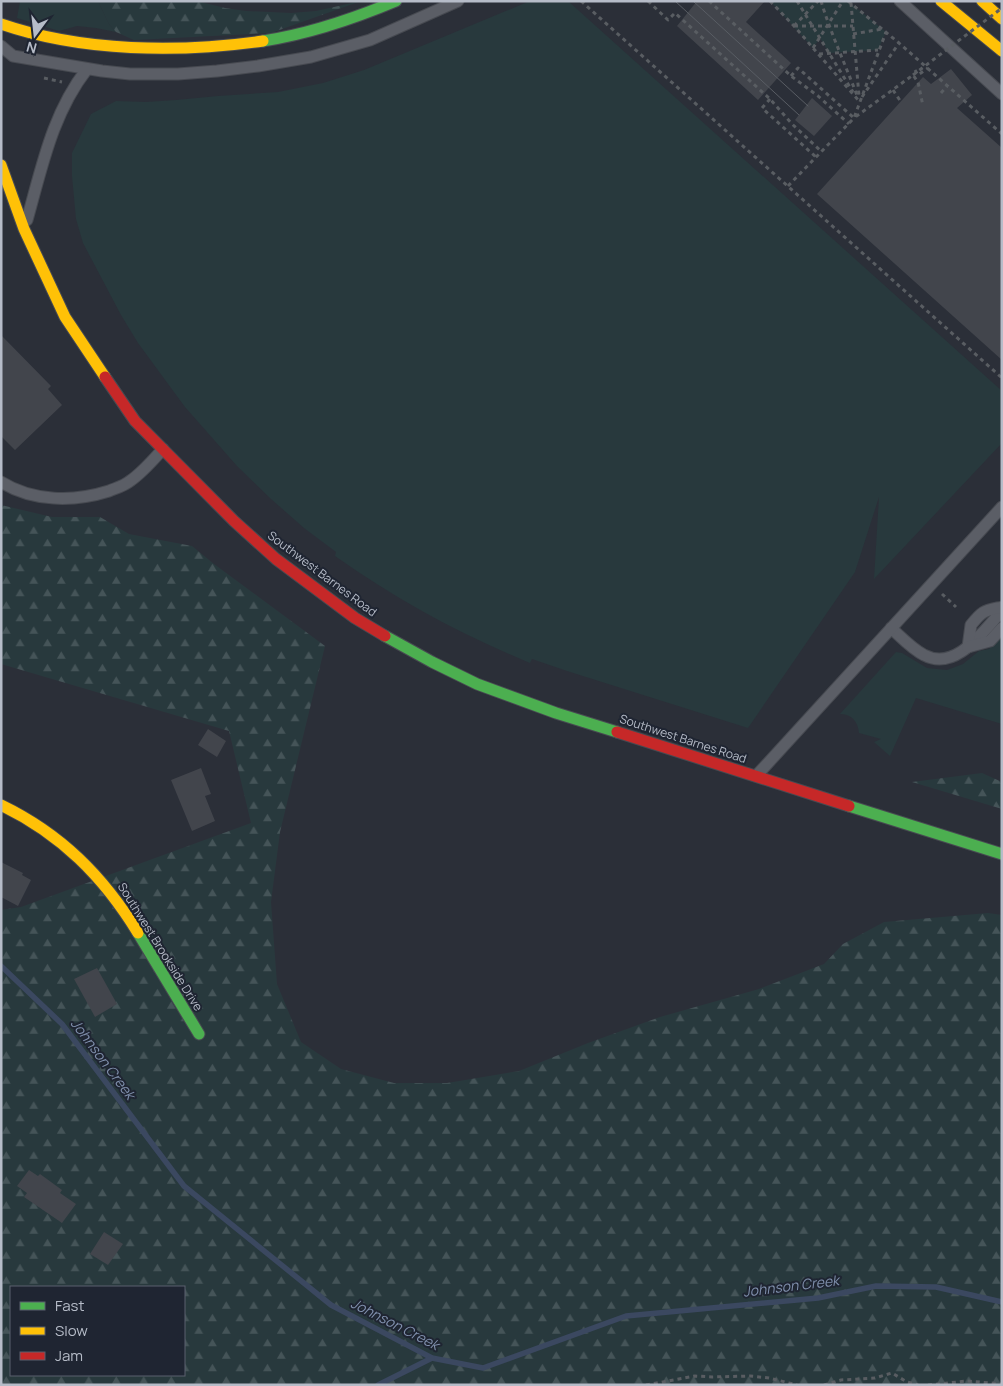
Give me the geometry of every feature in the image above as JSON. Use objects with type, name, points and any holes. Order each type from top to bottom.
[{"type":"main road","points":[[1,24],[16,30],[92,44],[130,48],[212,47],[256,42],[299,33],[344,21],[377,10],[396,1]]},
{"type":"main road","points":[[942,1],[1002,51]]},
{"type":"main road","points":[[982,1],[1002,19]]},
{"type":"main road","name":"Southwest Barnes Road","points":[[1,165],[24,229],[65,317],[135,421],[234,521],[276,559],[355,618],[432,662],[477,684],[547,710],[1002,854]]},
{"type":"main road","name":"Southwest Brookside Drive","points":[[1,804],[55,837],[75,854],[100,880],[117,901],[199,1034]]},
{"type":"lane","points":[[1,46],[13,56],[87,69],[130,74],[178,74],[258,66],[311,57],[370,40],[458,1]]},
{"type":"lane","points":[[900,1],[1002,94]]},
{"type":"lane","points":[[24,229],[46,150],[61,111],[74,85],[87,69]]},
{"type":"lane","points":[[1,482],[41,497],[59,499],[90,496],[130,482],[163,449]]},
{"type":"lane","points":[[755,776],[1002,507]]},
{"type":"lane","points":[[968,647],[973,622],[983,611],[1002,607]]},
{"type":"lane","points":[[891,628],[924,655],[935,659],[947,658],[959,654],[968,647],[1002,611]]},
{"type":"lane","points":[[968,647],[990,641],[1002,628]]},
{"type":"path","points":[[581,1],[1002,378]]},
{"type":"path","points":[[648,1],[668,20],[675,12],[770,99],[792,124],[822,152]]},
{"type":"path","points":[[709,1],[791,76],[818,96],[849,124]]},
{"type":"path","points":[[771,1],[859,101]]},
{"type":"path","points":[[796,1],[859,101]]},
{"type":"path","points":[[794,26],[819,1],[859,101]]},
{"type":"path","points":[[812,48],[844,1]]},
{"type":"path","points":[[849,2],[853,26],[859,101]]},
{"type":"path","points":[[849,2],[928,68],[1002,134]]},
{"type":"path","points":[[788,186],[854,118],[1002,8]]},
{"type":"path","points":[[794,26],[853,26]]},
{"type":"path","points":[[853,34],[882,29]]},
{"type":"path","points":[[854,118],[886,32]]},
{"type":"path","points":[[859,101],[899,43]]},
{"type":"path","points":[[818,54],[878,50]]},
{"type":"path","points":[[791,76],[798,68],[854,118]]},
{"type":"path","points":[[916,71],[918,75],[928,68]]},
{"type":"path","points":[[913,76],[918,82],[923,106]]},
{"type":"path","points":[[941,93],[947,86]]},
{"type":"path","points":[[893,90],[901,102]]},
{"type":"path","points":[[770,99],[762,108],[817,158]]},
{"type":"path","points":[[824,1385],[841,1380],[875,1378],[892,1373],[907,1382],[918,1385]]},
{"type":"path","points":[[646,1385],[695,1376],[750,1376],[797,1385]]},
{"type":"path","points":[[928,1385],[967,1381],[1002,1384]]},
{"type":"green space","points":[[20,1],[98,1],[109,24],[116,32],[77,26],[59,31],[17,18]]},
{"type":"green space","points":[[98,1],[197,1],[246,11],[291,13],[316,11],[361,1],[271,33],[134,40],[116,32],[109,24]]},
{"type":"green space","points":[[530,1],[568,1],[1002,391],[1002,443],[874,579],[879,497],[855,572],[748,728],[532,659],[530,663],[454,628],[405,602],[335,556],[336,552],[304,528],[237,466],[185,407],[138,343],[83,243],[76,219],[72,153],[91,114],[116,101],[146,102],[278,92],[323,83],[364,70]]},
{"type":"green space","points":[[770,1],[848,1],[886,32],[878,50],[829,53],[820,38],[813,48]]},
{"type":"green space","points":[[1,505],[52,517],[100,517],[129,534],[192,546],[325,646],[280,832],[271,902],[277,984],[301,1042],[341,1069],[394,1083],[447,1083],[519,1071],[660,1017],[759,989],[824,964],[843,944],[884,922],[988,913],[1002,915],[1002,1385],[1,1385],[1,910],[21,907],[251,823],[229,731],[1,664]]},
{"type":"green space","points":[[1002,635],[1002,724],[916,698],[890,756],[874,742],[881,739],[859,733],[853,719],[847,715],[840,714],[896,652],[902,653],[927,668],[947,670],[963,664],[979,651],[989,649]]},
{"type":"green space","points":[[982,773],[1002,782],[1002,809],[912,782]]},
{"type":"building","points":[[697,1],[765,1],[746,22],[791,63],[758,100],[677,26]]},
{"type":"building","points":[[951,69],[972,95],[957,108],[1002,148],[1002,360],[817,194],[923,77],[931,84]]},
{"type":"building","points":[[812,98],[832,116],[814,136],[795,120]]},
{"type":"building","points":[[1,335],[51,386],[48,389],[62,405],[15,450],[1,436]]},
{"type":"building","points":[[208,729],[226,741],[217,757],[198,745]]},
{"type":"building","points":[[201,768],[211,794],[205,796],[215,821],[192,831],[171,780]]},
{"type":"building","points":[[1,862],[23,873],[22,875],[31,880],[18,906],[1,897]]},
{"type":"building","points":[[97,968],[117,1004],[95,1017],[74,979]]},
{"type":"building","points":[[29,1170],[38,1176],[40,1174],[62,1190],[60,1193],[76,1204],[62,1223],[24,1197],[27,1193],[17,1186]]},
{"type":"building","points":[[104,1232],[123,1244],[108,1265],[90,1254]]},
{"type":"waterway","name":"Johnson Creek","points":[[1,966],[62,1024],[184,1186],[331,1305],[432,1358],[483,1368],[626,1316],[818,1298],[876,1286],[936,1287],[1002,1302]]},
{"type":"waterway","points":[[378,1385],[432,1358]]},
{"type":"tram line","points":[[675,1],[799,115]]},
{"type":"tram line","points":[[693,1],[808,106]]},
{"type":"traffic: fast","points":[[263,41],[331,25],[396,1]]},
{"type":"traffic: fast","points":[[385,636],[477,684],[556,713],[617,732]]},
{"type":"traffic: fast","points":[[849,806],[1002,854]]},
{"type":"traffic: fast","points":[[138,933],[199,1034]]},
{"type":"traffic: slow","points":[[941,1],[1002,51]]},
{"type":"traffic: slow","points":[[982,1],[1002,19]]},
{"type":"traffic: slow","points":[[1,24],[64,40],[131,48],[198,47],[263,41]]},
{"type":"traffic: slow","points":[[1,165],[24,229],[65,317],[105,377]]},
{"type":"traffic: slow","points":[[1,805],[43,829],[79,858],[125,912],[138,933]]},
{"type":"traffic: jam","points":[[105,377],[135,421],[234,521],[276,559],[355,618],[385,636]]},
{"type":"traffic: jam","points":[[617,732],[849,806]]}]
